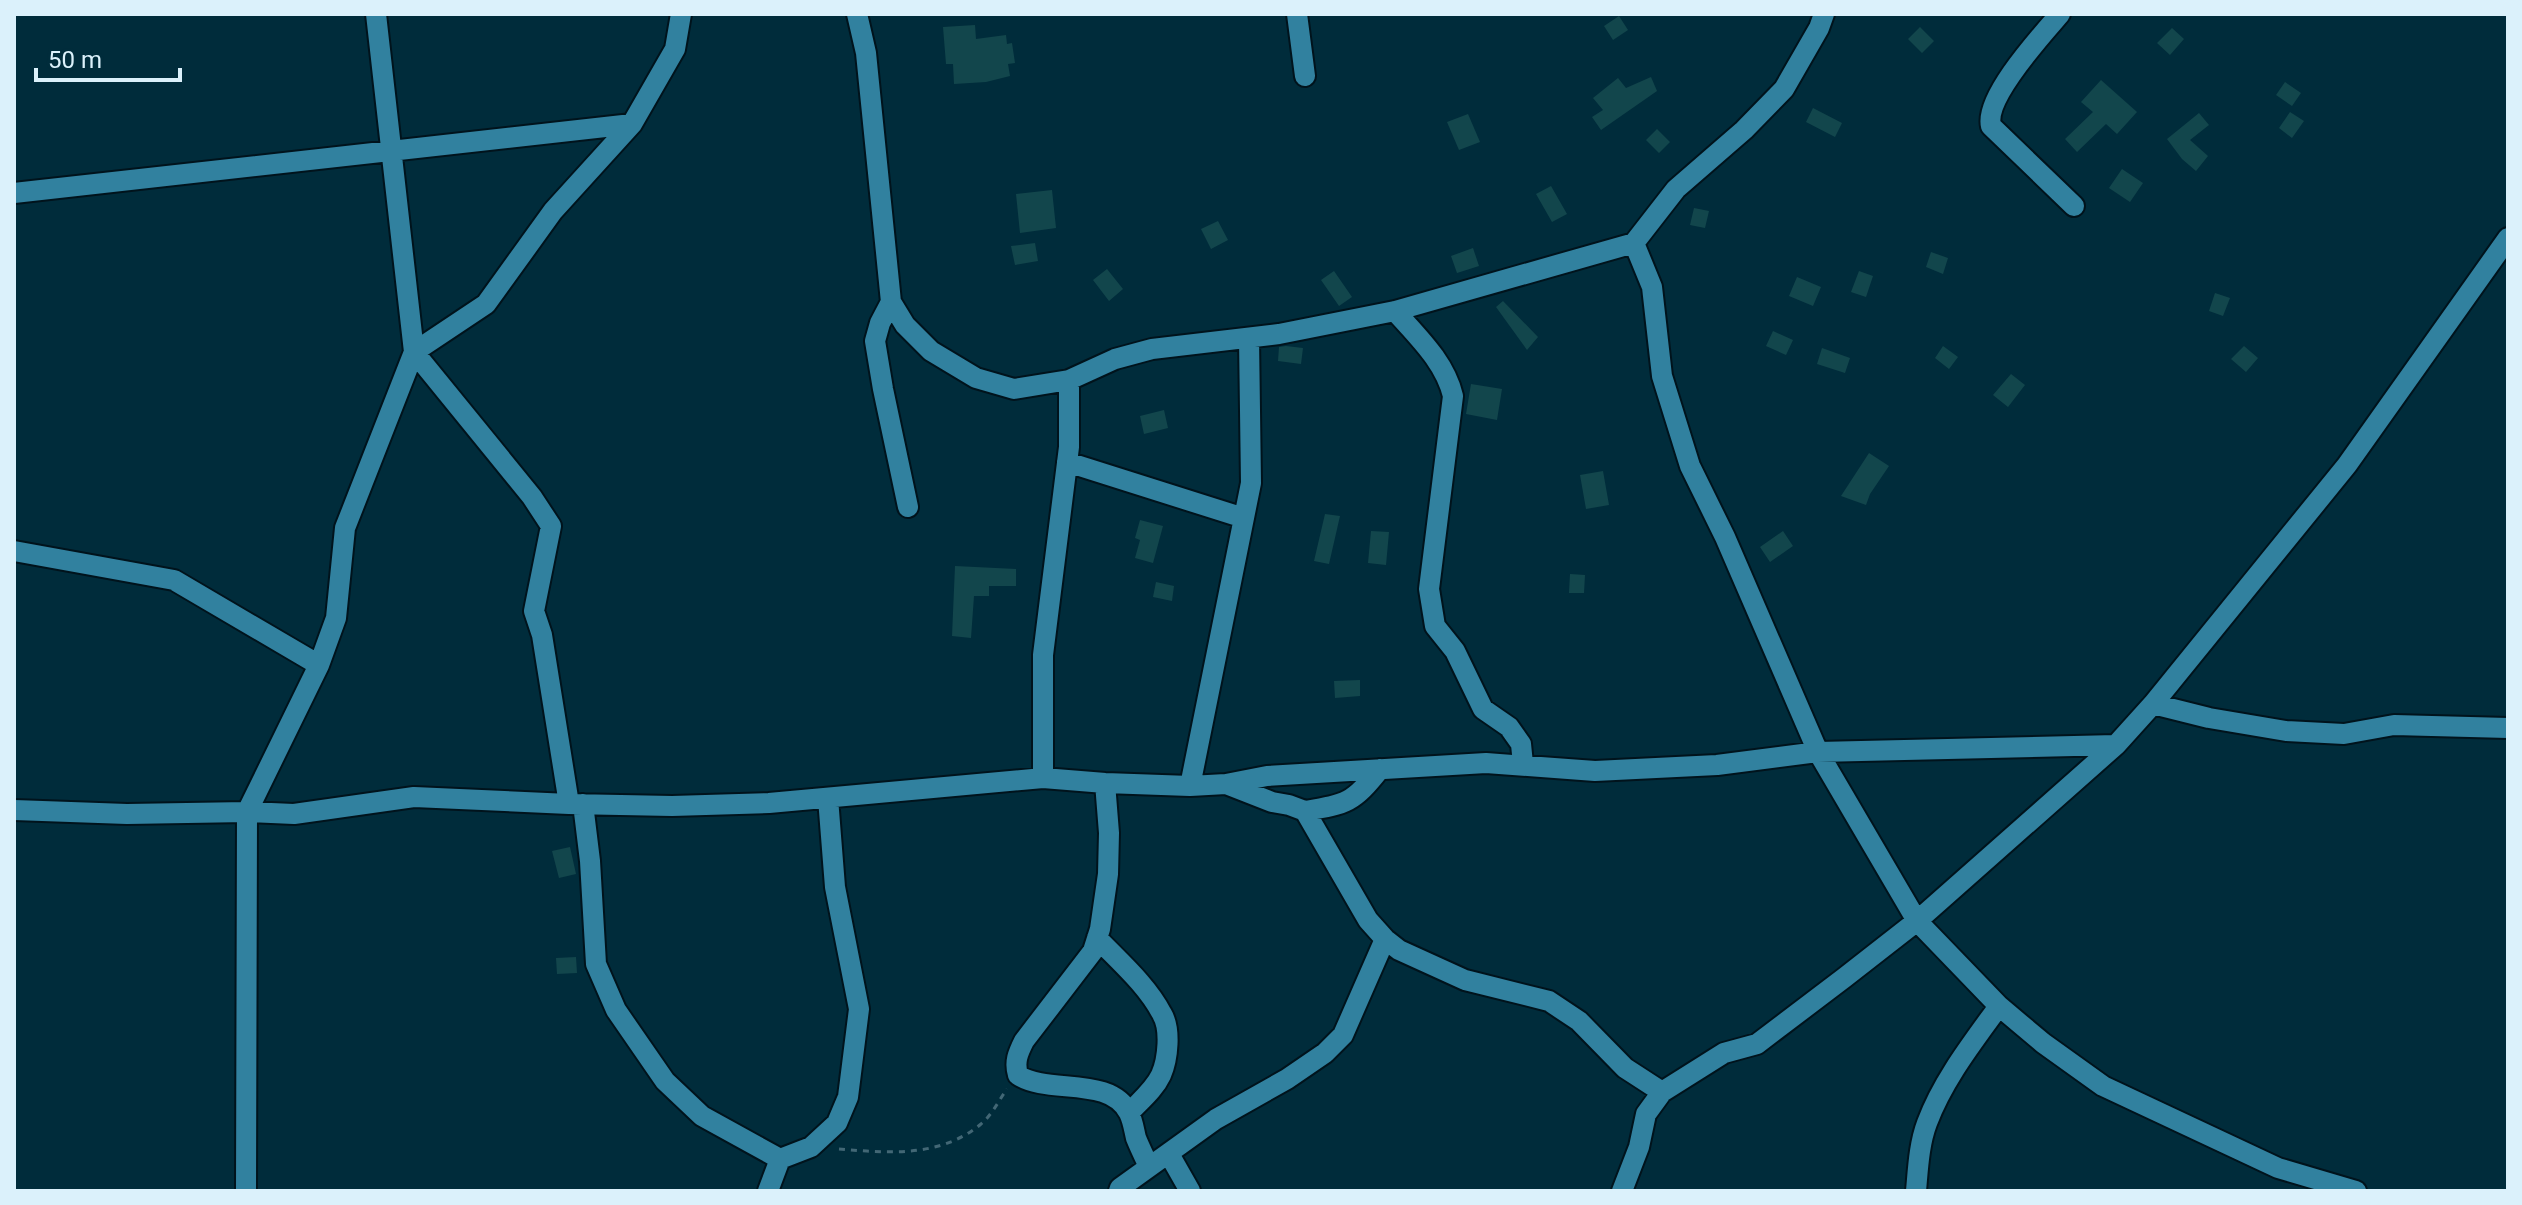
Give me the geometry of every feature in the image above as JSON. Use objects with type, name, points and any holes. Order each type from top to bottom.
[{"type":"street","points":[[246,1191],[247,812],[319,665],[336,618],[345,528],[414,352],[376,14]]},
{"type":"street","points":[[414,352],[486,304],[553,211],[632,124],[675,49],[681,14]]},
{"type":"street","points":[[857,14],[866,53],[891,302],[905,325],[931,351],[976,378],[1014,389],[1069,380],[1115,359],[1152,349],[1279,334],[1395,311],[1634,243],[1676,189],[1744,130],[1784,89],[1824,14]]},
{"type":"street","points":[[1297,14],[1305,76]]},
{"type":"street","points":[[2060,14],[2020,60],[1992,106],[1989,118],[1991,126],[2074,206]]},
{"type":"street","points":[[14,193],[632,124]]},
{"type":"street","points":[[1622,1191],[1639,1147],[1646,1114],[1662,1092],[1724,1053],[1757,1044],[1917,921],[2116,745],[2153,704],[2347,465],[2508,238]]},
{"type":"street","points":[[1634,243],[1652,287],[1662,376],[1690,466],[1725,537],[1818,752],[1917,921],[1999,1006],[2043,1043],[2103,1086],[2278,1168],[2356,1191]]},
{"type":"street","points":[[891,302],[875,341],[908,507]]},
{"type":"street","points":[[1395,311],[1440,363],[1450,379],[1453,396],[1429,589],[1435,626],[1455,651],[1483,709],[1509,727],[1521,744],[1523,764]]},
{"type":"street","points":[[1190,786],[1251,483],[1249,338]]},
{"type":"street","points":[[414,352],[532,497],[551,526],[534,611],[542,635],[590,861],[596,964],[616,1010],[665,1081],[702,1116],[780,1159]]},
{"type":"street","points":[[1043,778],[1043,655],[1067,462],[1069,380]]},
{"type":"street","points":[[1067,462],[1244,518]]},
{"type":"street","points":[[14,551],[174,580],[319,665]]},
{"type":"street","points":[[2153,704],[2209,718],[2286,731],[2344,734],[2394,725],[2508,728]]},
{"type":"street","points":[[14,810],[294,814],[414,797],[672,806],[769,803],[1043,778],[1190,786],[1226,784],[1267,776],[1486,763],[1595,771],[1717,765],[1818,752],[2116,745]]},
{"type":"street","points":[[1226,784],[1305,811],[1342,805],[1362,792],[1380,769]]},
{"type":"street","points":[[1105,783],[1108,874],[1093,951],[1024,1041],[1017,1054],[1016,1067],[1018,1075],[1027,1081],[1088,1089],[1107,1094],[1122,1103],[1129,1113],[1149,1167]]},
{"type":"street","points":[[768,1191],[780,1159],[811,1147],[837,1123],[848,1097],[859,1009],[835,887],[828,798]]},
{"type":"street","points":[[1305,811],[1368,920],[1385,939],[1399,950],[1465,980],[1549,1001],[1579,1021],[1625,1068],[1662,1092]]},
{"type":"street","points":[[1097,938],[1142,985],[1164,1016],[1167,1045],[1162,1073],[1154,1087],[1129,1113]]},
{"type":"street","points":[[1119,1191],[1216,1119],[1287,1079],[1325,1053],[1343,1035],[1385,939]]},
{"type":"street","points":[[1916,1191],[1926,1124],[1947,1082],[1999,1006]]},
{"type":"street","points":[[1169,1154],[1190,1191]]},
{"type":"path","points":[[811,1147],[910,1152],[959,1139],[984,1122],[1018,1075]]},
{"type":"building","points":[[1619,16],[1628,30],[1613,40],[1604,26]]},
{"type":"building","points":[[975,25],[976,39],[1006,35],[1007,44],[1012,43],[1015,63],[1008,64],[1010,76],[986,82],[954,84],[953,64],[946,64],[943,27]]},
{"type":"building","points":[[1920,27],[1934,41],[1922,53],[1908,39]]},
{"type":"building","points":[[2172,28],[2184,39],[2170,55],[2157,43]]},
{"type":"building","points":[[1651,77],[1657,91],[1601,130],[1592,117],[1603,110],[1593,98],[1618,78],[1626,88]]},
{"type":"building","points":[[2101,80],[2137,112],[2117,134],[2106,124],[2077,152],[2065,139],[2093,112],[2081,102]]},
{"type":"building","points":[[2285,82],[2301,93],[2292,106],[2276,95]]},
{"type":"building","points":[[1813,108],[1842,123],[1835,137],[1806,122]]},
{"type":"building","points":[[2290,112],[2304,121],[2292,138],[2279,128]]},
{"type":"building","points":[[2199,113],[2209,125],[2190,140],[2208,156],[2196,171],[2167,139]]},
{"type":"building","points":[[1468,114],[1480,142],[1459,150],[1447,122]]},
{"type":"building","points":[[1657,129],[1670,142],[1659,153],[1646,140]]},
{"type":"building","points":[[2122,169],[2143,183],[2130,202],[2109,188]]},
{"type":"building","points":[[1551,186],[1567,214],[1552,222],[1536,194]]},
{"type":"building","points":[[1052,190],[1056,228],[1020,233],[1016,194]]},
{"type":"building","points":[[1694,208],[1709,211],[1705,228],[1690,225]]},
{"type":"building","points":[[1218,221],[1228,240],[1211,249],[1201,229]]},
{"type":"building","points":[[1035,243],[1038,261],[1015,265],[1011,246]]},
{"type":"building","points":[[1473,248],[1479,266],[1457,273],[1451,256]]},
{"type":"building","points":[[1931,252],[1948,258],[1943,274],[1926,267]]},
{"type":"building","points":[[1107,269],[1123,289],[1109,301],[1093,280]]},
{"type":"building","points":[[1334,271],[1352,297],[1339,306],[1321,280]]},
{"type":"building","points":[[1859,271],[1873,276],[1866,297],[1851,292]]},
{"type":"building","points":[[1797,277],[1821,287],[1813,306],[1789,296]]},
{"type":"building","points":[[2215,293],[2230,298],[2223,316],[2209,311]]},
{"type":"building","points":[[1503,301],[1538,337],[1527,350],[1496,307]]},
{"type":"building","points":[[1773,331],[1793,340],[1786,355],[1766,346]]},
{"type":"building","points":[[1943,346],[1958,357],[1949,369],[1935,358]]},
{"type":"building","points":[[2244,346],[2258,358],[2246,372],[2231,359]]},
{"type":"building","points":[[1279,347],[1303,348],[1301,364],[1278,361]]},
{"type":"building","points":[[1822,348],[1850,358],[1845,373],[1817,364]]},
{"type":"building","points":[[2011,374],[2025,385],[2008,407],[1993,395]]},
{"type":"building","points":[[1471,384],[1502,389],[1497,420],[1466,414]]},
{"type":"building","points":[[1164,410],[1168,428],[1144,434],[1140,416]]},
{"type":"building","points":[[1869,453],[1889,466],[1866,505],[1841,496]]},
{"type":"building","points":[[1603,471],[1609,505],[1586,509],[1580,475]]},
{"type":"building","points":[[1325,514],[1340,516],[1329,564],[1314,561]]},
{"type":"building","points":[[1140,520],[1163,526],[1153,563],[1135,558],[1140,540],[1135,538]]},
{"type":"building","points":[[1371,531],[1389,532],[1386,565],[1368,563]]},
{"type":"building","points":[[1783,531],[1793,546],[1770,562],[1760,547]]},
{"type":"building","points":[[955,566],[1016,569],[1016,586],[989,586],[989,596],[974,596],[971,638],[952,636]]},
{"type":"building","points":[[1570,574],[1585,575],[1584,593],[1569,593]]},
{"type":"building","points":[[1156,582],[1174,586],[1172,601],[1153,597]]},
{"type":"building","points":[[1360,680],[1360,696],[1335,698],[1334,681]]},
{"type":"building","points":[[570,847],[576,874],[559,878],[552,851]]},
{"type":"building","points":[[576,957],[577,973],[557,974],[556,958]]}]
